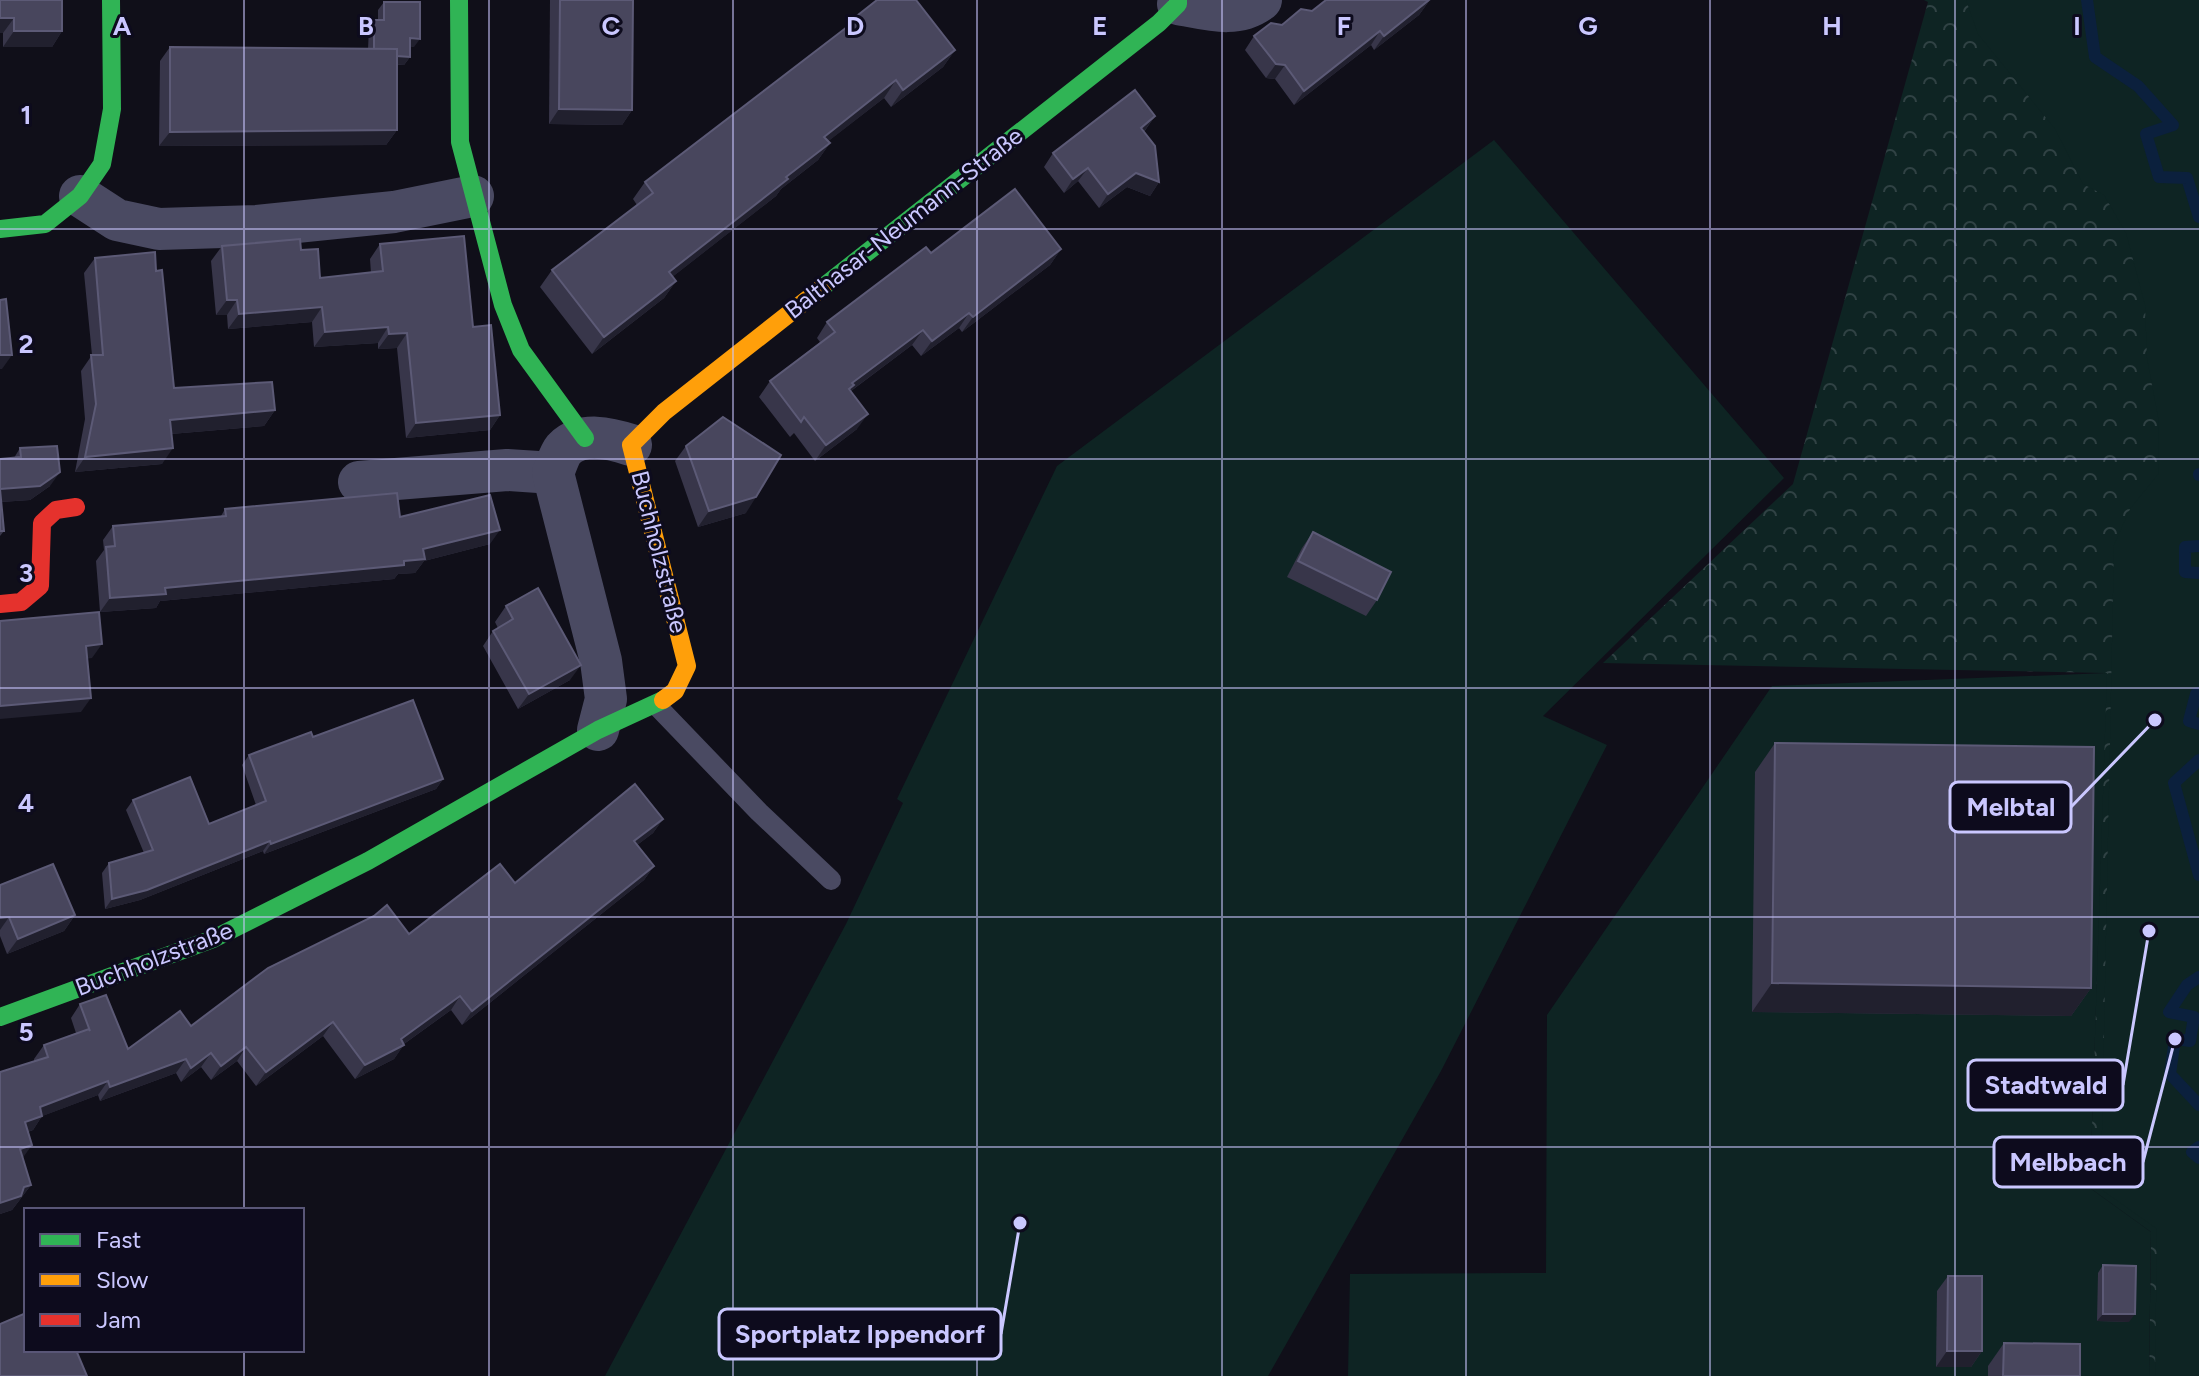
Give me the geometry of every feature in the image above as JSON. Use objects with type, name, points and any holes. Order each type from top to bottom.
[{"type":"street","points":[[0,229],[45,224],[80,196],[102,164],[112,109],[111,0]]},
{"type":"street","points":[[459,0],[460,142],[503,305],[521,350],[585,438],[563,450],[553,473],[601,661],[606,699],[598,730]]},
{"type":"street","name":"Balthasar-Neumann-Straße","points":[[631,445],[664,412],[1159,23],[1178,2],[1225,12],[1250,8],[1261,0]]},
{"type":"street","points":[[80,196],[117,220],[159,229],[257,226],[394,212],[473,196]]},
{"type":"street","name":"Buchholzstraße","points":[[0,1017],[213,939],[368,861],[598,730],[656,705],[675,691],[687,666],[631,445],[610,438],[585,438]]},
{"type":"street","points":[[359,482],[507,470],[553,473]]},
{"type":"street","points":[[0,604],[21,602],[40,586],[42,523],[56,510],[76,507]]},
{"type":"lane","points":[[656,705],[759,812],[831,880]]},
{"type":"green space","points":[[1924,0],[2199,0],[2199,1376],[2149,1376],[2151,1232],[2090,1188],[2106,673],[1603,663],[1793,484],[1928,2]]},
{"type":"green space","points":[[1966,0],[2199,0],[2199,1376],[2155,1376],[2157,1229],[2095,1185],[2102,1131],[2114,545],[2130,509],[2159,473],[2158,417],[2147,358],[2145,305],[2126,233],[2104,195],[2083,184],[2055,129],[1978,34]]},
{"type":"green space","points":[[1494,140],[1784,478],[1543,716],[1607,745],[1441,1071],[1268,1376],[605,1376],[846,924],[903,803],[897,799],[1057,466]]},
{"type":"green space","points":[[2107,673],[2090,1188],[2151,1232],[2149,1376],[1348,1376],[1350,1274],[1546,1273],[1547,1015],[1772,686]]},
{"type":"building","points":[[0,0],[62,0],[62,31],[14,31],[14,18],[0,18]]},
{"type":"building","points":[[560,0],[633,0],[632,110],[559,109]]},
{"type":"building","points":[[877,0],[916,0],[955,50],[903,90],[896,80],[824,137],[830,143],[669,272],[676,281],[604,337],[552,270],[653,193],[645,182],[851,24],[849,22]]},
{"type":"building","points":[[1326,0],[1429,0],[1384,36],[1380,31],[1304,91],[1285,65],[1276,64],[1254,36],[1271,23],[1282,25],[1301,9],[1312,11]]},
{"type":"building","points":[[384,2],[420,2],[420,39],[410,38],[410,57],[397,56],[397,49],[374,49],[374,20],[384,20]]},
{"type":"building","points":[[170,47],[397,49],[397,130],[170,132]]},
{"type":"building","points":[[1135,90],[1155,116],[1141,128],[1155,146],[1159,182],[1136,173],[1108,194],[1088,168],[1073,179],[1053,153]]},
{"type":"building","points":[[1015,189],[1061,249],[973,317],[969,313],[932,341],[923,330],[852,383],[854,385],[849,389],[868,414],[826,445],[804,417],[801,422],[770,381],[835,332],[827,322],[926,247],[931,253]]},
{"type":"building","points":[[464,236],[473,327],[491,325],[500,415],[416,423],[407,333],[389,334],[388,327],[325,332],[322,307],[239,314],[237,300],[227,300],[222,246],[300,239],[301,250],[318,249],[320,278],[383,271],[380,244]]},
{"type":"building","points":[[155,252],[156,271],[162,270],[174,388],[272,382],[275,410],[170,420],[173,448],[85,457],[96,404],[91,355],[103,355],[95,258]]},
{"type":"building","points":[[6,299],[12,355],[0,355],[0,300]]},
{"type":"building","points":[[723,417],[781,455],[756,497],[709,511],[686,446]]},
{"type":"building","points":[[57,446],[60,472],[40,486],[0,489],[0,459],[21,457],[20,448]]},
{"type":"building","points":[[0,489],[4,531],[0,531]]},
{"type":"building","points":[[397,493],[400,517],[490,495],[500,530],[423,549],[425,559],[404,561],[404,565],[165,588],[166,594],[110,598],[106,547],[115,546],[113,526],[226,516],[225,509]]},
{"type":"building","points":[[1313,532],[1391,572],[1377,600],[1298,561]]},
{"type":"building","points":[[538,588],[581,665],[529,694],[493,631],[513,619],[506,606]]},
{"type":"building","points":[[99,612],[102,644],[86,646],[91,698],[0,706],[0,621]]},
{"type":"building","points":[[413,700],[443,779],[271,844],[270,841],[147,890],[112,899],[109,863],[153,850],[133,800],[190,777],[209,824],[266,801],[249,755],[311,732],[313,737]]},
{"type":"building","points":[[1775,743],[2094,747],[2091,988],[1772,983]]},
{"type":"building","points":[[635,784],[663,819],[634,841],[654,866],[472,1011],[460,996],[401,1039],[404,1045],[365,1065],[333,1022],[266,1072],[246,1047],[221,1066],[211,1053],[191,1068],[186,1059],[110,1087],[108,1081],[40,1107],[42,1116],[25,1122],[32,1145],[20,1149],[31,1185],[24,1187],[21,1196],[0,1203],[0,1072],[48,1057],[44,1045],[90,1031],[80,1004],[106,995],[128,1049],[180,1011],[191,1026],[268,968],[374,916],[387,905],[409,934],[500,864],[515,883]]},
{"type":"building","points":[[53,864],[75,915],[18,939],[9,917],[0,918],[0,885]]},
{"type":"building","points":[[2103,1265],[2136,1266],[2135,1314],[2103,1314]]},
{"type":"building","points":[[1948,1276],[1982,1276],[1982,1351],[1947,1351]]},
{"type":"building","points":[[24,1314],[24,1352],[77,1352],[87,1376],[0,1376],[0,1324]]},
{"type":"building","points":[[2004,1343],[2080,1344],[2080,1376],[2003,1376]]},
{"type":"waterway","points":[[2087,0],[2095,57],[2138,86],[2173,125],[2146,134],[2159,177],[2187,178],[2199,217]]},
{"type":"waterway","points":[[2199,546],[2185,547],[2185,572],[2199,573]]},
{"type":"waterway","points":[[2199,693],[2196,694],[2189,721],[2199,724]]},
{"type":"waterway","points":[[2199,760],[2174,783],[2199,875]]},
{"type":"waterway","points":[[2199,977],[2187,985],[2169,1012],[2194,1017],[2190,1041],[2175,1039],[2170,1074],[2199,1105]]},
{"type":"waterway","points":[[2199,1147],[2192,1152],[2199,1158]]},
{"type":"traffic: fast","points":[[0,229],[45,224],[80,196],[102,164],[112,109],[111,0]]},
{"type":"traffic: fast","points":[[459,0],[460,142],[503,305],[521,350],[585,438]]},
{"type":"traffic: fast","points":[[823,287],[1159,23],[1178,4],[1178,0]]},
{"type":"traffic: fast","points":[[0,1017],[213,939],[368,861],[598,730],[663,700]]},
{"type":"traffic: slow","points":[[663,700],[675,691],[687,666],[631,445],[664,412],[823,287]]},
{"type":"traffic: jam","points":[[0,604],[21,602],[40,586],[42,523],[56,510],[76,507]]},
{"type":"place","name":"Melbtal","points":[[2155,720]]},
{"type":"place","name":"Stadtwald","points":[[2149,931]]},
{"type":"place","name":"Melbbach","points":[[2175,1039]]},
{"type":"place","name":"Sportplatz Ippendorf","points":[[1020,1223]]}]
